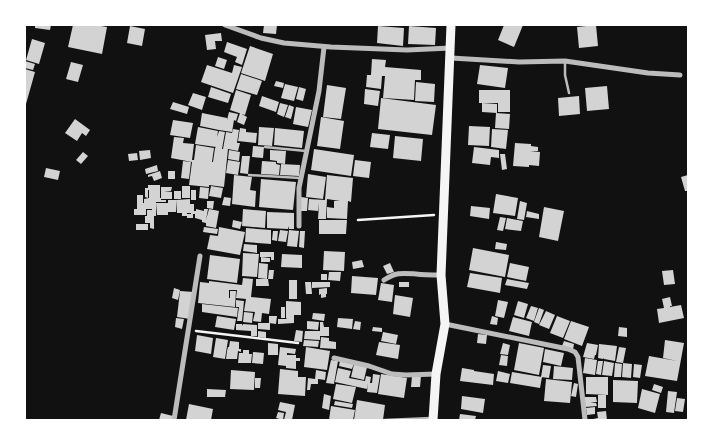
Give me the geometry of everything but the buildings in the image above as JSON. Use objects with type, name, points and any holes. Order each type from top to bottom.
[{"type":"highway","points":[[433,419],[436,374],[445,324],[441,275],[452,25]]},
{"type":"street","points":[[225,25],[284,44],[407,50],[451,48]]},
{"type":"street","points":[[299,226],[299,188],[319,91],[324,47]]},
{"type":"street","points":[[451,58],[519,62],[565,61],[680,76]]},
{"type":"street","points":[[174,420],[200,256]]},
{"type":"street","points":[[384,280],[392,274],[403,272],[441,275]]},
{"type":"street","points":[[445,324],[575,352],[578,357],[585,420]]},
{"type":"street","points":[[334,358],[369,366],[392,374],[436,374]]},
{"type":"lane","points":[[565,61],[568,93]]},
{"type":"lane","points":[[265,147],[307,151]]},
{"type":"lane","points":[[249,175],[302,178]]},
{"type":"lane","points":[[385,420],[433,419]]},
{"type":"path","points":[[358,220],[444,214]]},
{"type":"path","points":[[189,330],[298,343]]}]
